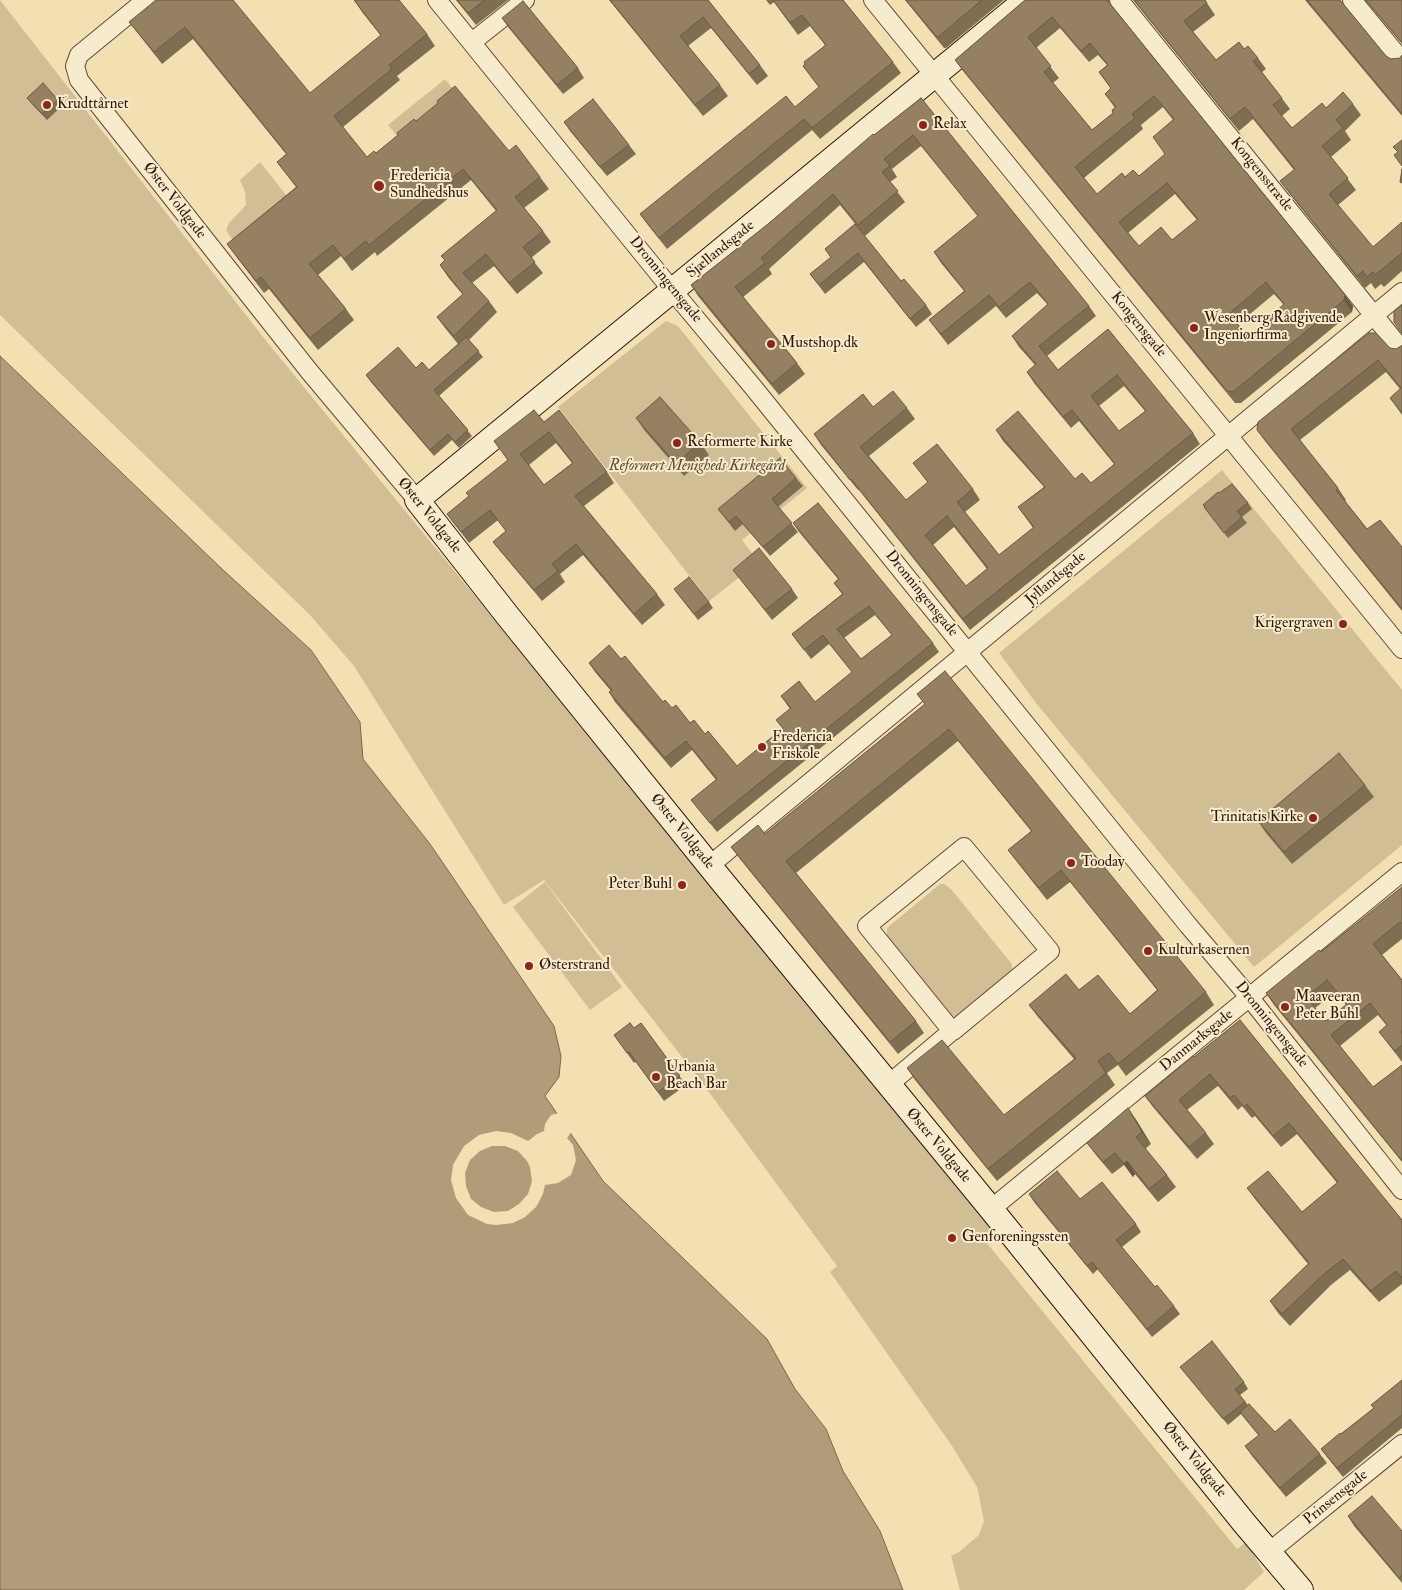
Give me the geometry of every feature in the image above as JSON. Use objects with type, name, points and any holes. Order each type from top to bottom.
[{"type":"street","name":"Øster Voldgade","points":[[146,0],[79,55],[75,66],[79,80],[313,376],[417,500],[709,866],[1301,1590]]},
{"type":"street","name":"Dronningensgade","points":[[437,0],[968,651],[1182,917],[1250,998],[1402,1190]]},
{"type":"street","points":[[472,42],[525,0]]},
{"type":"street","name":"Kongensgade","points":[[873,0],[1402,649]]},
{"type":"street","name":"Sjællandsgade","points":[[417,500],[1026,0]]},
{"type":"street","name":"Kongensstræde","points":[[1119,0],[1402,350]]},
{"type":"street","points":[[1352,0],[1402,61]]},
{"type":"street","name":"Jyllandsgade","points":[[709,866],[1402,292]]},
{"type":"street","points":[[888,1084],[1050,951],[964,846],[867,926],[952,1031]]},
{"type":"street","name":"Danmarksgade","points":[[991,1209],[1402,872]]},
{"type":"street","name":"Prinsensgade","points":[[1269,1552],[1402,1444]]},
{"type":"green space","points":[[0,0],[267,342],[996,1233],[986,1242],[1237,1549],[1246,1542],[1264,1572],[1244,1590],[960,1590],[951,1556],[959,1552],[979,1535],[984,1521],[977,1487],[952,1446],[830,1272],[837,1266],[703,1084],[544,880],[504,905],[354,666],[310,615],[0,315]]},
{"type":"green space","points":[[445,79],[454,90],[397,136],[388,125]]},
{"type":"green space","points":[[260,162],[294,205],[233,241],[226,230],[229,223],[246,205],[245,192],[240,180]]},
{"type":"green space","name":"Reformert Menigheds Kirkegård","points":[[666,321],[678,326],[807,488],[742,540],[759,562],[709,601],[558,407]]},
{"type":"green space","points":[[1222,470],[1402,690],[1402,845],[1254,967],[1036,703],[999,653]]},
{"type":"green space","points":[[545,882],[622,987],[590,1010],[513,907]]},
{"type":"green space","points":[[940,884],[944,884],[951,889],[1011,963],[1013,970],[957,1017],[948,1015],[887,938],[887,928]]},
{"type":"shaded area","points":[[0,356],[222,569],[311,650],[360,722],[363,759],[430,844],[554,1026],[561,1056],[559,1077],[545,1096],[603,1181],[767,1339],[795,1389],[826,1429],[843,1471],[880,1531],[903,1590],[0,1590]]},
{"type":"pier","points":[[559,1113],[572,1131],[567,1138],[573,1145],[576,1160],[571,1175],[558,1183],[545,1185],[543,1194],[536,1207],[525,1217],[513,1223],[487,1224],[468,1215],[456,1198],[451,1180],[453,1165],[464,1146],[479,1135],[496,1131],[511,1133],[528,1141],[544,1131],[545,1124],[551,1115]],"holes":[[[492,1146],[505,1146],[518,1151],[527,1161],[532,1181],[528,1194],[519,1204],[508,1211],[494,1212],[481,1207],[471,1199],[466,1186],[465,1173],[470,1160],[480,1151]]]},
{"type":"building","name":"Fredericia Sundhedshus","points":[[156,0],[233,0],[310,93],[381,35],[354,0],[399,0],[427,34],[389,65],[392,69],[334,116],[367,157],[374,151],[376,153],[414,119],[416,121],[455,86],[509,151],[516,145],[540,177],[515,197],[543,231],[523,247],[535,262],[509,283],[486,254],[463,273],[489,301],[454,336],[437,317],[463,294],[440,265],[445,260],[441,256],[497,210],[463,169],[369,245],[366,241],[344,259],[333,245],[309,264],[346,309],[310,338],[261,277],[256,281],[227,244],[297,187],[277,162],[287,154],[185,27],[154,52],[129,22]]},
{"type":"building","points":[[457,0],[485,0],[468,13]]},
{"type":"building","points":[[610,0],[708,0],[760,65],[749,74],[703,17],[680,36],[720,85],[695,105]]},
{"type":"building","points":[[773,0],[843,0],[893,62],[812,128],[804,119],[659,238],[640,214],[786,96],[795,107],[819,87],[803,66],[804,62],[826,45],[802,15],[790,23]]},
{"type":"building","points":[[906,0],[982,0],[938,37]]},
{"type":"building","points":[[1025,0],[1107,0],[1345,295],[1344,300],[1233,392],[1227,391],[955,60]],"holes":[[[1052,17],[1081,51],[1090,43],[1108,65],[1099,72],[1111,88],[1105,94],[1116,107],[1112,110],[1113,113],[1092,130],[1044,72],[1051,66],[1028,37]],[[1154,96],[1174,119],[1153,137],[1165,154],[1139,176],[1133,170],[1125,177],[1122,173],[1097,194],[1075,167],[1135,118],[1132,114]],[[1167,183],[1198,219],[1172,240],[1161,227],[1139,246],[1119,222]],[[1266,282],[1284,304],[1248,337],[1229,314]]]},
{"type":"building","points":[[1134,0],[1205,0],[1207,3],[1184,21],[1216,60],[1239,42],[1244,49],[1248,46],[1258,58],[1253,61],[1282,98],[1273,105],[1292,128],[1322,103],[1326,108],[1343,92],[1353,104],[1336,120],[1343,128],[1322,146],[1348,178],[1329,194],[1373,247],[1402,222],[1402,253],[1375,275],[1373,272],[1367,277],[1363,271],[1357,276],[1280,181],[1295,169],[1245,107],[1230,119]]},
{"type":"building","points":[[1307,0],[1340,0],[1386,56],[1391,59],[1400,58],[1402,55],[1402,114]]},
{"type":"building","points":[[1366,0],[1402,0],[1402,43]]},
{"type":"building","points":[[523,1],[578,68],[557,85],[502,18]]},
{"type":"building","name":"Krudttårnet","points":[[43,83],[58,100],[42,114],[27,98]]},
{"type":"building","points":[[921,98],[1089,306],[1039,346],[1058,370],[1108,329],[1193,433],[963,619],[814,434],[863,394],[873,407],[893,391],[907,408],[860,447],[906,500],[928,482],[913,463],[937,444],[973,489],[957,502],[999,555],[1034,527],[1018,507],[1045,487],[996,430],[1018,411],[1075,479],[1082,473],[1091,483],[1115,464],[1072,410],[1063,417],[1027,372],[1036,364],[1012,336],[1048,304],[1030,282],[999,307],[989,295],[941,334],[929,320],[965,291],[934,252],[978,216],[913,135],[884,159],[890,166],[882,172],[898,191],[858,225],[833,194],[761,258],[765,263],[735,287],[797,363],[772,384],[691,285],[768,224]],"holes":[[[1117,375],[1146,411],[1119,431],[1091,396]],[[947,516],[988,568],[966,586],[925,535]]]},
{"type":"building","points":[[593,99],[629,145],[600,167],[564,122]]},
{"type":"building","points":[[1402,140],[1402,166],[1394,155],[1398,152],[1393,147]]},
{"type":"building","points":[[855,224],[901,281],[904,279],[926,305],[910,319],[858,253],[819,285],[810,274],[831,257],[825,249]]},
{"type":"building","points":[[1402,305],[1402,333],[1394,322],[1394,311]]},
{"type":"building","points":[[1369,333],[1376,333],[1390,348],[1396,349],[1402,345],[1402,413],[1390,398],[1401,388],[1378,360],[1291,429],[1338,488],[1336,490],[1367,529],[1380,520],[1402,547],[1402,609],[1257,430],[1258,422]]},
{"type":"building","points":[[466,337],[479,351],[434,390],[468,430],[455,442],[448,434],[430,450],[366,375],[398,347],[416,368],[422,362],[429,370]]},
{"type":"building","name":"Reformerte Kirke","points":[[660,397],[700,442],[676,464],[636,418]]},
{"type":"building","points":[[534,410],[544,422],[559,410],[607,472],[575,496],[657,594],[634,614],[576,544],[552,564],[558,571],[534,590],[493,542],[506,531],[490,510],[461,532],[447,514],[469,496],[466,493],[508,460],[494,441]],"holes":[[[549,432],[573,463],[544,485],[520,454]]]},
{"type":"building","points":[[780,458],[796,478],[772,499],[792,523],[763,547],[736,516],[729,522],[718,509]]},
{"type":"building","points":[[1232,484],[1248,503],[1237,511],[1242,517],[1224,533],[1203,505],[1218,492]]},
{"type":"building","points":[[818,503],[933,643],[710,823],[691,800],[717,779],[686,741],[665,758],[609,692],[612,690],[589,663],[609,645],[621,659],[625,656],[663,702],[665,700],[672,708],[676,705],[690,723],[694,720],[705,734],[708,731],[737,766],[783,728],[776,720],[791,708],[781,696],[799,681],[815,702],[852,672],[823,635],[804,650],[792,634],[843,594],[834,583],[839,579],[793,523]],"holes":[[[869,606],[892,635],[861,659],[837,629]]]},
{"type":"building","points":[[759,548],[792,589],[765,610],[733,570]]},
{"type":"building","points":[[689,577],[709,602],[694,614],[674,589]]},
{"type":"building","name":"Kulturkasernen","points":[[945,671],[1206,992],[1118,1064],[1109,1053],[1098,1061],[1106,1073],[988,1169],[907,1068],[942,1040],[1004,1115],[1076,1058],[1029,1005],[1066,974],[1079,990],[1098,975],[1130,1014],[1158,990],[1061,870],[1039,888],[1008,850],[1032,831],[949,729],[786,861],[916,1021],[890,1042],[731,847],[758,825],[765,834],[925,704],[917,694]]},
{"type":"building","name":"Trinitatis Kirke","points":[[1339,753],[1365,785],[1284,852],[1258,821]]},
{"type":"building","points":[[1402,887],[1402,924],[1400,922],[1373,944],[1402,980],[1402,1045],[1395,1051],[1379,1032],[1387,1025],[1370,1003],[1331,1035],[1373,1087],[1402,1065],[1402,1161],[1266,993],[1319,950],[1321,952]],"holes":[[[1327,980],[1347,1004],[1326,1021],[1306,997]]]},
{"type":"building","points":[[1240,1020],[1402,1220],[1402,1278],[1396,1271],[1371,1291],[1343,1259],[1324,1274],[1282,1314],[1270,1301],[1309,1263],[1247,1188],[1268,1171],[1302,1212],[1338,1182],[1289,1123],[1273,1136],[1247,1104],[1244,1107],[1234,1095],[1230,1098],[1210,1074],[1179,1100],[1206,1133],[1189,1147],[1145,1096]]},
{"type":"building","points":[[630,1023],[634,1028],[641,1023],[680,1076],[658,1092],[614,1035]]},
{"type":"building","points":[[1128,1108],[1142,1132],[1136,1137],[1167,1175],[1149,1189],[1127,1161],[1124,1164],[1115,1153],[1103,1162],[1087,1143]]},
{"type":"building","points":[[1057,1171],[1080,1199],[1102,1182],[1136,1224],[1116,1240],[1155,1287],[1157,1285],[1174,1306],[1147,1329],[1092,1262],[1087,1266],[1029,1194]]},
{"type":"building","points":[[1212,1341],[1244,1382],[1235,1389],[1245,1402],[1223,1419],[1180,1367]]},
{"type":"building","points":[[1402,1380],[1402,1415],[1337,1468],[1321,1449],[1374,1408],[1371,1405]]},
{"type":"building","points":[[1249,1404],[1275,1432],[1290,1419],[1320,1454],[1280,1488],[1245,1446],[1259,1435],[1240,1412]]},
{"type":"building","points":[[1372,1496],[1402,1531],[1402,1575],[1399,1578],[1348,1516]]},
{"type":"place","name":"Krudttårnet","points":[[47,105]]},
{"type":"place","name":"Relax","points":[[923,125]]},
{"type":"place","name":"Fredericia Sundhedshus","points":[[379,186]]},
{"type":"place","name":"Wesenberg Rådgivende Ingeniørfirma","points":[[1194,328]]},
{"type":"place","name":"Mustshop.dk","points":[[771,344]]},
{"type":"place","name":"Reformerte Kirke","points":[[677,443]]},
{"type":"place","name":"Krigergraven","points":[[1343,624]]},
{"type":"place","name":"Fredericia Friskole","points":[[762,747]]},
{"type":"place","name":"Trinitatis Kirke","points":[[1313,818]]},
{"type":"place","name":"Tooday","points":[[1071,863]]},
{"type":"place","name":"Peter Buhl","points":[[682,885]]},
{"type":"place","name":"Kulturkasernen","points":[[1148,951]]},
{"type":"place","name":"Østerstrand","points":[[529,966]]},
{"type":"place","name":"Maaveeran Peter Buhl","points":[[1285,1007]]},
{"type":"place","name":"Urbania Beach Bar","points":[[656,1077]]},
{"type":"place","name":"Genforeningssten","points":[[952,1238]]}]
